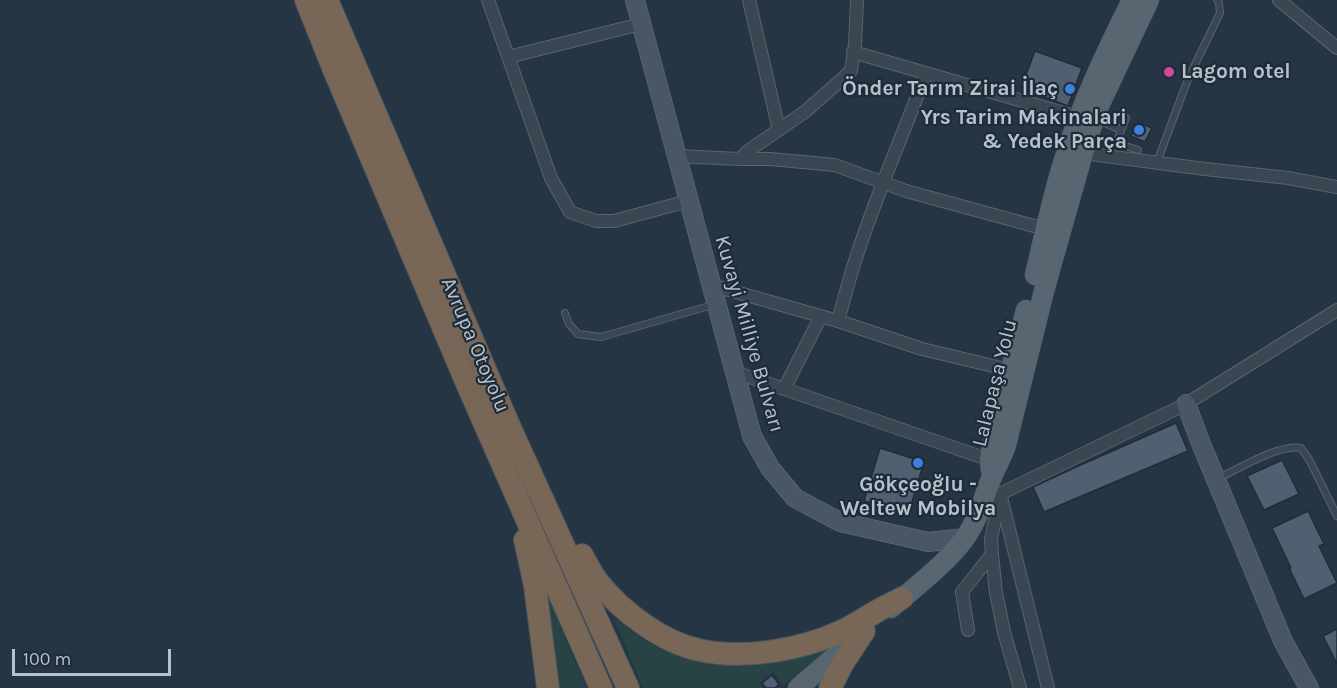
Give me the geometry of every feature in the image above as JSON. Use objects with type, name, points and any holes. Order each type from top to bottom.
[{"type":"highway","name":"Avrupa Otoyolu","points":[[306,0],[400,227],[601,688]]},
{"type":"highway","name":"Avrupa Otoyolu","points":[[327,0],[540,495],[628,688]]},
{"type":"highway","points":[[540,495],[566,530],[597,581],[609,595],[644,625],[699,650],[720,653],[765,652],[804,645],[843,631],[902,598]]},
{"type":"highway","points":[[520,506],[522,528],[535,586],[548,688]]},
{"type":"highway","points":[[831,688],[843,663],[864,631]]},
{"type":"main road","name":"Lalapaşa Yolu","points":[[993,478],[1006,445],[1046,281],[1083,153],[1086,118],[1103,61],[1131,0]]},
{"type":"main road","name":"Lalapaşa Yolu","points":[[993,478],[992,445],[1064,160],[1149,0]]},
{"type":"main road","points":[[798,688],[951,555],[972,526],[993,478]]},
{"type":"street","points":[[489,0],[551,178],[570,212],[596,221],[614,221],[688,201]]},
{"type":"street","name":"Kuvayi Milliye Bulvarı","points":[[635,0],[752,436],[770,468],[795,498],[840,522],[928,542],[964,538]]},
{"type":"street","points":[[749,0],[779,130]]},
{"type":"street","points":[[740,159],[806,111],[851,71],[857,0]]},
{"type":"street","points":[[1279,0],[1337,48]]},
{"type":"street","points":[[508,57],[641,24]]},
{"type":"street","points":[[854,52],[1086,118]]},
{"type":"street","points":[[838,321],[856,259],[883,182],[926,73]]},
{"type":"street","points":[[1083,153],[1288,178],[1337,187]]},
{"type":"street","points":[[676,156],[770,159],[835,165],[906,191],[1046,229]]},
{"type":"street","points":[[711,285],[838,321],[922,349],[1010,370]]},
{"type":"street","points":[[735,372],[784,389],[993,478],[1186,404],[1337,310]]},
{"type":"street","points":[[784,389],[821,316]]},
{"type":"street","points":[[1186,404],[1283,641],[1309,688]]},
{"type":"street","points":[[993,478],[991,540],[996,593],[1020,688]]},
{"type":"street","points":[[993,478],[1048,688]]},
{"type":"street","points":[[968,630],[962,592],[992,554]]},
{"type":"lane","points":[[1156,163],[1188,79],[1220,13],[1217,0]]},
{"type":"lane","points":[[1086,118],[1121,130]]},
{"type":"lane","points":[[1126,118],[1116,142],[1138,150]]},
{"type":"lane","points":[[565,313],[569,324],[578,334],[601,337],[717,304]]},
{"type":"lane","points":[[1216,480],[1279,449],[1292,446],[1301,448],[1310,461],[1337,516]]},
{"type":"green space","points":[[547,591],[587,688],[554,688],[543,593]]},
{"type":"green space","points":[[613,617],[643,639],[663,650],[691,659],[721,664],[767,663],[842,640],[783,685],[773,672],[759,683],[763,688],[643,688]]},
{"type":"building","points":[[1035,51],[1082,68],[1068,106],[1021,88]]},
{"type":"building","points":[[1138,122],[1152,128],[1145,142],[1131,136]]},
{"type":"building","points":[[1176,423],[1188,451],[1044,512],[1033,487]]},
{"type":"building","points":[[880,448],[924,462],[912,502],[900,511],[864,501]]},
{"type":"building","points":[[1282,460],[1299,494],[1264,510],[1247,476]]},
{"type":"building","points":[[1308,511],[1324,544],[1319,546],[1337,583],[1304,599],[1272,528]]},
{"type":"building","points":[[1337,629],[1337,664],[1323,636]]},
{"type":"building","points":[[772,675],[779,684],[775,688],[766,688],[762,683]]},
{"type":"place","name":"Lagom otel","points":[[1169,72]]},
{"type":"place","name":"Önder Tarım Zirai İlaç","points":[[1070,89]]},
{"type":"place","name":"Yrs Tarim Makinalari & Yedek Parça","points":[[1139,130]]},
{"type":"place","name":"Gökçeoğlu - Weltew Mobilya","points":[[918,463]]}]
